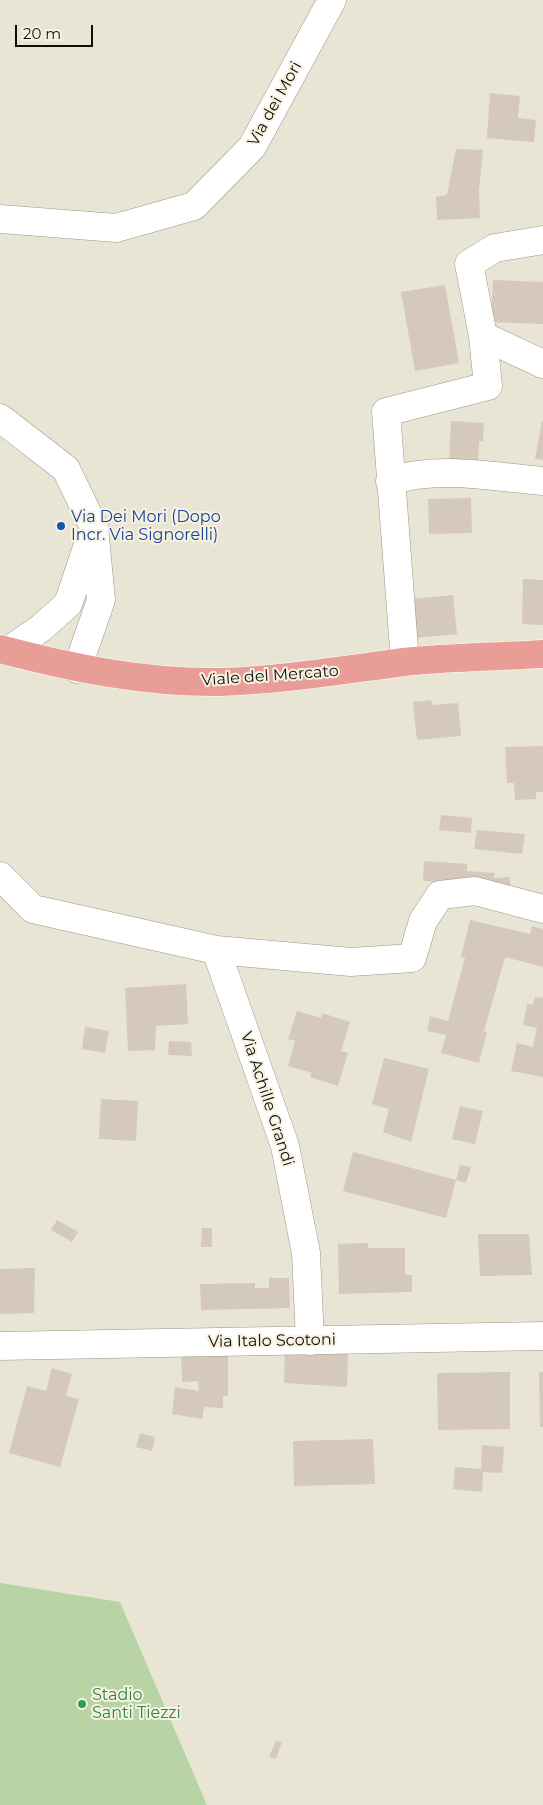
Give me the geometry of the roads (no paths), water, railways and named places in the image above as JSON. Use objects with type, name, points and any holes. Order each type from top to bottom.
[{"type":"main road","name":"Viale del Mercato","points":[[4,650],[77,669],[143,678],[219,682],[316,676],[405,662],[543,654]]},
{"type":"street","name":"Via dei Mori","points":[[0,219],[116,228],[194,206],[252,147],[332,0]]},
{"type":"street","points":[[405,662],[386,412],[488,386],[483,336],[469,264],[495,248],[543,240]]},
{"type":"street","points":[[483,336],[543,364]]},
{"type":"street","points":[[0,418],[66,469],[94,527],[101,600],[77,669]]},
{"type":"street","points":[[390,480],[407,475],[446,473],[543,482]]},
{"type":"street","points":[[4,650],[41,628],[68,604],[94,527]]},
{"type":"street","points":[[0,876],[33,909],[216,950],[351,962],[412,958],[423,921],[440,895],[475,891],[543,909]]},
{"type":"street","name":"Via Achille Grandi","points":[[216,950],[286,1146],[306,1252],[310,1341]]},
{"type":"street","name":"Via Italo Scotoni","points":[[0,1346],[543,1336]]},
{"type":"place","name":"Via Dei Mori (Dopo Incr. Via Signorelli)","points":[[61,526]]},
{"type":"place","name":"Stadio Santi Tiezzi","points":[[82,1704]]}]
